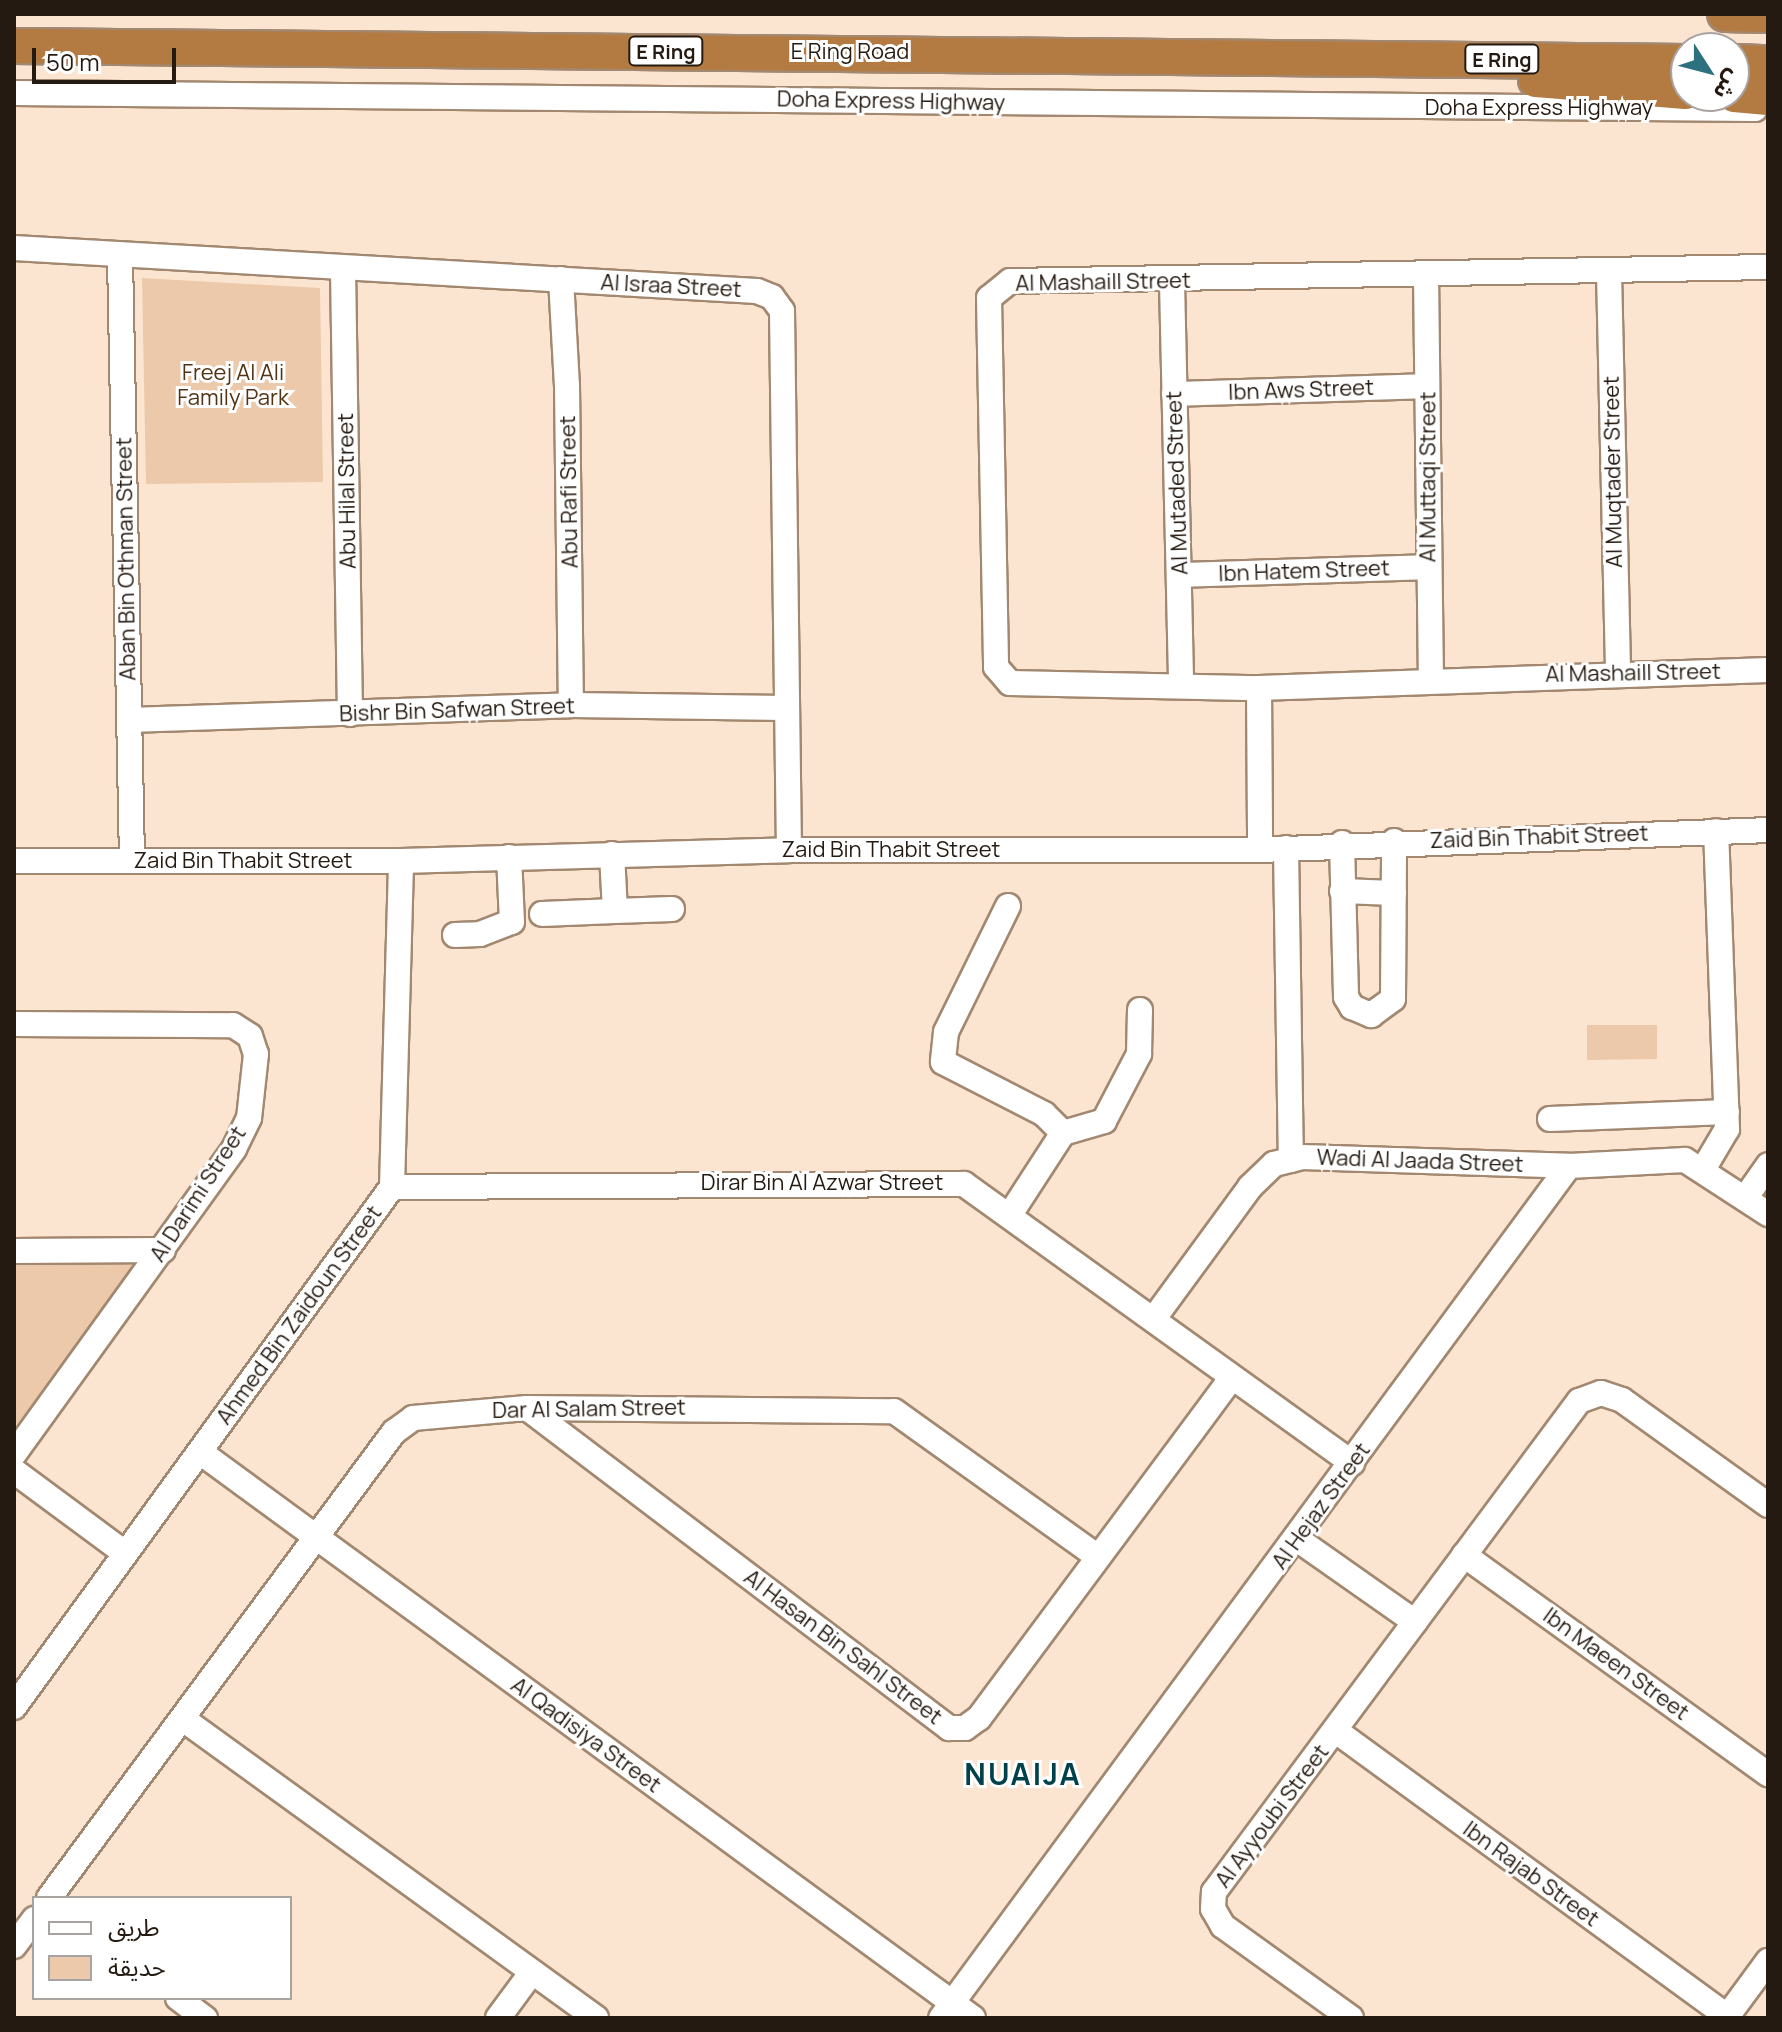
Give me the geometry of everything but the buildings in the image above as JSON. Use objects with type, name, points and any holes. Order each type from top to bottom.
[{"type":"highway","points":[[1725,14],[1768,15]]},
{"type":"highway","name":"E Ring Road","points":[[14,46],[1670,62]]},
{"type":"highway","points":[[1317,56],[1670,90]]},
{"type":"street","name":"Doha Express Highway","points":[[14,93],[1768,109]]},
{"type":"street","name":"Al Israa Street","points":[[14,248],[120,257],[757,291],[778,303],[789,850]]},
{"type":"street","name":"Aban Bin Othman Street","points":[[120,257],[132,861]]},
{"type":"street","name":"Al Mashaill Street","points":[[1768,267],[1172,282],[1010,281],[991,293],[996,667],[1019,686],[1259,688],[1618,672],[1768,670]]},
{"type":"street","name":"Abu Hilal Street","points":[[343,269],[350,714]]},
{"type":"street","name":"Al Muqtader Street","points":[[1609,272],[1618,672]]},
{"type":"street","name":"Al Muttaqi Street","points":[[1426,275],[1431,679]]},
{"type":"street","name":"Abu Rafi Street","points":[[561,279],[567,386],[571,705]]},
{"type":"street","name":"Al Mutaded Street","points":[[1172,282],[1181,685]]},
{"type":"street","name":"Ibn Aws Street","points":[[1174,394],[1427,386]]},
{"type":"street","name":"Ibn Hatem Street","points":[[1180,575],[1428,567]]},
{"type":"street","points":[[1259,688],[1260,850]]},
{"type":"street","name":"Bishr Bin Safwan Street","points":[[129,720],[571,705],[785,708]]},
{"type":"street","name":"Zaid Bin Thabit Street","points":[[14,861],[401,861],[789,850],[1260,850],[1342,843],[1768,830]]},
{"type":"street","points":[[1704,1168],[1724,1139],[1727,1112],[1716,831]]},
{"type":"street","points":[[1342,843],[1346,997],[1352,1007],[1371,1015],[1393,999],[1394,841]]},
{"type":"street","points":[[1286,848],[1291,1160]]},
{"type":"street","points":[[612,854],[615,911]]},
{"type":"street","points":[[455,935],[480,934],[512,922],[509,857]]},
{"type":"street","name":"Ahmed Bin Zaidoun Street","points":[[14,1707],[392,1187],[401,861]]},
{"type":"street","points":[[1342,891],[1394,893]]},
{"type":"street","points":[[1008,906],[946,1032],[943,1062],[1044,1114],[1063,1133]]},
{"type":"street","points":[[542,914],[672,909]]},
{"type":"street","points":[[1011,1213],[1063,1133],[1097,1125],[1109,1113],[1139,1054],[1140,1010]]},
{"type":"street","name":"Al Darimi Street","points":[[14,1024],[224,1025],[250,1036],[256,1054],[249,1118],[234,1149],[14,1454]]},
{"type":"street","points":[[1550,1119],[1727,1112]]},
{"type":"street","points":[[1569,1166],[1667,1158],[1704,1168],[1768,1214]]},
{"type":"street","name":"Wadi Al Jaada Street","points":[[1155,1317],[1250,1187],[1274,1164],[1291,1160],[1569,1166]]},
{"type":"street","points":[[1746,1197],[1768,1165]]},
{"type":"street","name":"Al Hejaz Street","points":[[947,2010],[1569,1166]]},
{"type":"street","name":"Dirar Bin Al Azwar Street","points":[[392,1187],[948,1181],[977,1190],[1011,1213],[1155,1317],[1231,1379],[1352,1463]]},
{"type":"street","points":[[14,1251],[163,1250]]},
{"type":"street","name":"Al Hasan Bin Sahl Street","points":[[527,1408],[949,1728],[965,1728],[979,1718],[1231,1379]]},
{"type":"street","name":"Al Ayyoubi Street","points":[[1351,2018],[1223,1926],[1213,1909],[1214,1892],[1579,1401],[1601,1393],[1622,1400],[1768,1505]]},
{"type":"street","name":"Dar Al Salam Street","points":[[50,1896],[394,1432],[413,1418],[527,1408],[894,1411],[1098,1557]]},
{"type":"street","name":"Al Qadisiya Street","points":[[200,1452],[947,2010],[973,2018]]},
{"type":"street","points":[[14,1471],[125,1553]]},
{"type":"street","points":[[1297,1539],[1415,1622]]},
{"type":"street","name":"Ibn Maeen Street","points":[[1464,1555],[1768,1774]]},
{"type":"street","points":[[183,1719],[596,2018]]},
{"type":"street","name":"Ibn Rajab Street","points":[[1336,1731],[1727,2017]]},
{"type":"street","points":[[14,1946],[32,1922]]},
{"type":"street","points":[[1727,2017],[1768,1961]]},
{"type":"street","points":[[498,2018],[532,1972]]},
{"type":"street","points":[[181,2000],[205,2018]]},
{"type":"green space","name":"Freej Al Ali Family Park","points":[[142,278],[320,288],[323,482],[146,484]]},
{"type":"green space","points":[[1587,1025],[1657,1025],[1657,1059],[1587,1060]]},
{"type":"green space","points":[[14,1254],[142,1262],[14,1428]]},
{"type":"district","name":"NUAIJA","points":[[1023,1774]]}]
